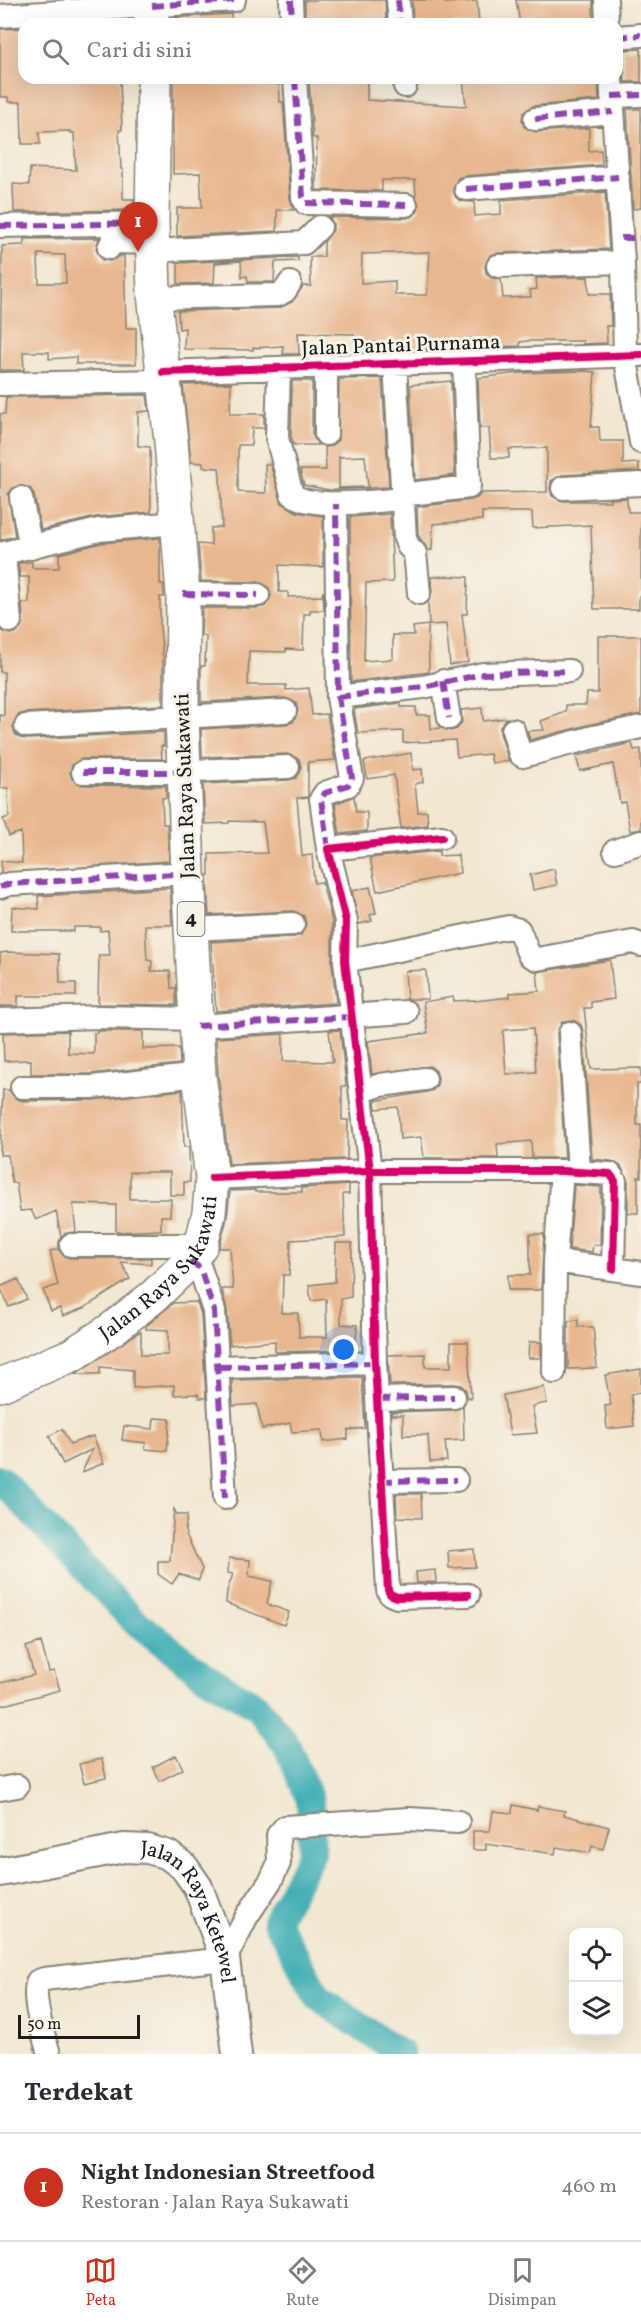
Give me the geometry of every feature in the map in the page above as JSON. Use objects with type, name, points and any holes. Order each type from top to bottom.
[{"type":"highway","name":"Jalan Raya Sukawati","points":[[14,1380],[72,1355],[112,1329],[154,1296],[196,1253],[209,1213],[212,1178],[199,1075],[188,873],[182,717],[183,594],[171,441],[149,240],[154,84]]},
{"type":"main road","name":"Jalan Raya Ketewel","points":[[0,1872],[124,1848],[148,1849],[168,1855],[184,1867],[198,1887],[225,1959],[237,2054]]},
{"type":"street","points":[[0,16],[152,10],[234,0]]},
{"type":"street","points":[[291,0],[292,18]]},
{"type":"street","points":[[398,0],[400,18]]},
{"type":"street","points":[[606,0],[608,18]]},
{"type":"street","points":[[623,36],[641,35]]},
{"type":"street","points":[[295,84],[303,197],[306,202],[406,206]]},
{"type":"street","points":[[612,95],[618,177],[631,238],[623,262],[641,442]]},
{"type":"street","points":[[535,119],[612,95],[641,95]]},
{"type":"street","points":[[466,189],[618,177]]},
{"type":"street","points":[[0,226],[149,240],[170,250],[304,243],[320,227]]},
{"type":"street","points":[[109,248],[112,242],[149,240]]},
{"type":"street","points":[[498,266],[623,262]]},
{"type":"street","points":[[154,296],[278,295],[285,291],[290,283]]},
{"type":"street","name":"Jalan Pantai Purnama","points":[[0,384],[279,369],[633,356]]},
{"type":"street","points":[[279,369],[276,438],[292,494],[304,500],[336,504],[401,500],[409,494],[469,487],[464,362]]},
{"type":"street","points":[[395,364],[401,500],[405,538],[414,553],[418,593]]},
{"type":"street","points":[[326,367],[326,434]]},
{"type":"street","points":[[564,488],[641,484]]},
{"type":"street","points":[[21,498],[31,548]]},
{"type":"street","points":[[336,504],[338,697],[352,778],[348,785],[325,794],[321,799],[328,849],[346,921],[345,962],[370,1171],[375,1363],[388,1590],[390,1594],[397,1597],[468,1595]]},
{"type":"street","points":[[10,621],[2,554],[99,530],[176,524]]},
{"type":"street","points":[[183,594],[258,595]]},
{"type":"street","points":[[338,697],[423,687],[443,681],[483,675],[569,671]]},
{"type":"street","points":[[443,681],[449,718]]},
{"type":"street","points":[[26,726],[285,711]]},
{"type":"street","points":[[513,730],[520,754],[523,756],[641,727]]},
{"type":"street","points":[[82,772],[170,772],[288,767]]},
{"type":"street","points":[[328,849],[442,837]]},
{"type":"street","points":[[615,850],[641,842]]},
{"type":"street","points":[[4,886],[188,873]]},
{"type":"street","points":[[192,929],[293,924]]},
{"type":"street","points":[[345,962],[509,927],[519,930],[529,955],[537,959],[633,942],[641,945]]},
{"type":"street","points":[[0,1020],[100,1017],[197,1023],[351,1017],[406,1012]]},
{"type":"street","points":[[554,1372],[555,1261],[571,1172],[570,1033]]},
{"type":"street","points":[[22,1087],[92,1087],[199,1075]]},
{"type":"street","points":[[361,1091],[381,1085],[425,1079]]},
{"type":"street","points":[[212,1178],[370,1171],[608,1174],[615,1181],[613,1269]]},
{"type":"street","points":[[71,1245],[196,1253],[214,1311],[225,1498]]},
{"type":"street","points":[[555,1261],[641,1274]]},
{"type":"street","points":[[219,1368],[375,1363]]},
{"type":"street","points":[[378,1399],[454,1397]]},
{"type":"street","points":[[381,1481],[456,1480]]},
{"type":"street","points":[[49,2054],[39,2015],[36,1987],[40,1980],[225,1959],[246,1916],[271,1880],[279,1863],[278,1835],[285,1827],[409,1819],[458,1822]]},
{"type":"building","points":[[305,0],[385,0],[386,18],[305,18]]},
{"type":"building","points":[[412,0],[444,0],[445,3],[477,1],[478,18],[413,18]]},
{"type":"building","points":[[516,0],[593,0],[593,18],[519,18]]},
{"type":"building","points":[[231,14],[231,18],[171,18]]},
{"type":"building","points":[[18,28],[18,84],[120,84],[122,130],[119,130],[123,199],[134,199],[133,210],[14,212],[13,184],[29,185],[30,168],[76,170],[74,133],[70,131],[39,132],[40,144],[22,144],[21,102],[8,102],[8,97],[0,97],[0,29]]},
{"type":"building","points":[[641,49],[641,82],[625,82],[623,50]]},
{"type":"building","points":[[173,84],[279,84],[280,102],[283,102],[290,198],[294,210],[277,210],[277,231],[177,236],[177,208],[202,208],[200,173],[173,174]]},
{"type":"building","points":[[309,84],[367,84],[367,100],[466,106],[464,84],[598,84],[599,100],[533,106],[523,113],[522,120],[524,127],[536,132],[589,128],[589,151],[601,150],[602,165],[465,176],[458,178],[453,189],[460,201],[474,202],[475,216],[501,214],[501,200],[605,192],[609,249],[498,253],[490,255],[485,266],[486,273],[491,278],[501,279],[503,298],[531,297],[530,290],[537,289],[536,278],[588,277],[589,294],[610,294],[611,326],[606,326],[607,343],[527,341],[520,342],[520,346],[378,351],[378,342],[354,342],[354,334],[298,333],[299,354],[283,354],[283,346],[253,348],[253,350],[184,349],[185,328],[179,329],[178,311],[279,308],[292,302],[303,286],[311,286],[310,257],[324,257],[324,242],[333,230],[333,223],[329,217],[406,218],[418,211],[415,180],[382,180],[382,191],[316,190],[317,138],[313,138]],"holes":[[[430,252],[427,295],[395,295],[395,281],[361,283],[362,254]]]},
{"type":"building","points":[[627,109],[641,109],[641,208],[633,209]]},
{"type":"building","points":[[99,238],[96,249],[102,260],[110,261],[124,256],[126,328],[136,328],[136,364],[76,364],[76,357],[49,359],[49,352],[23,352],[24,370],[0,370],[2,246],[24,245],[24,239]],"holes":[[[38,254],[65,255],[66,283],[39,283]]]},
{"type":"building","points":[[298,257],[298,261],[275,262],[274,282],[248,282],[247,276],[242,277],[241,261],[215,263],[214,283],[178,284],[178,263]]},
{"type":"building","points":[[595,372],[591,427],[599,427],[600,441],[623,441],[623,464],[639,463],[639,471],[562,475],[551,481],[550,489],[552,496],[563,501],[610,501],[610,499],[627,498],[628,512],[641,512],[639,609],[594,609],[591,525],[533,528],[532,512],[482,512],[482,520],[433,524],[432,550],[428,550],[418,535],[417,507],[471,500],[477,498],[481,493],[547,492],[547,448],[509,449],[509,458],[491,458],[489,428],[480,428],[478,378],[519,373]]},
{"type":"building","points":[[382,378],[389,487],[329,490],[304,485],[300,470],[326,470],[325,447],[332,446],[338,440],[339,379]],"holes":[[[365,456],[368,487],[339,488],[339,457]]]},
{"type":"building","points":[[292,381],[312,381],[312,434],[318,445],[293,445],[291,436]]},
{"type":"building","points":[[451,381],[455,475],[415,480],[410,385]]},
{"type":"building","points":[[231,383],[230,414],[264,414],[264,428],[252,428],[251,445],[238,445],[238,492],[266,493],[265,464],[270,464],[282,503],[297,512],[323,516],[323,567],[279,565],[279,592],[288,592],[288,597],[322,596],[323,591],[324,610],[310,610],[310,614],[304,614],[303,650],[249,651],[248,685],[286,685],[286,690],[309,688],[312,715],[327,714],[335,760],[308,762],[308,797],[297,798],[302,856],[312,855],[314,883],[322,882],[332,922],[332,962],[336,1003],[216,1011],[211,942],[294,937],[301,935],[306,924],[304,916],[293,911],[209,915],[207,875],[209,875],[209,854],[267,853],[263,822],[229,821],[229,823],[205,824],[203,784],[289,780],[296,778],[301,767],[299,759],[287,754],[202,757],[201,729],[286,724],[293,722],[298,711],[296,703],[285,698],[201,702],[201,666],[205,666],[206,636],[201,636],[202,608],[258,608],[265,606],[271,596],[269,588],[259,582],[201,581],[198,544],[211,545],[211,528],[222,527],[220,477],[219,468],[203,467],[203,463],[191,462],[183,385]]},
{"type":"building","points":[[147,395],[149,411],[138,412],[138,446],[150,447],[151,512],[96,517],[41,530],[34,495],[31,489],[19,485],[8,494],[15,536],[0,540],[0,414],[5,414],[6,397]]},
{"type":"building","points":[[390,514],[393,582],[366,583],[364,661],[393,659],[393,635],[414,635],[413,627],[428,625],[429,672],[351,682],[350,517]]},
{"type":"building","points":[[160,538],[160,584],[163,584],[164,594],[164,597],[160,597],[163,705],[25,713],[18,715],[13,726],[15,734],[27,739],[164,732],[164,746],[161,746],[162,759],[82,759],[72,765],[70,773],[72,779],[82,785],[166,786],[166,798],[162,798],[163,824],[167,824],[169,861],[1,873],[1,861],[22,863],[21,832],[9,836],[3,819],[9,817],[8,788],[0,788],[0,715],[4,716],[4,672],[0,672],[0,630],[11,634],[18,632],[23,620],[22,603],[29,603],[29,577],[20,577],[18,563],[32,562],[32,568],[59,568],[59,554],[101,543]]},
{"type":"building","points":[[431,577],[468,577],[467,614],[462,614],[468,662],[450,665],[446,624],[429,625],[428,603],[432,592]]},
{"type":"building","points":[[598,636],[641,636],[641,714],[530,740],[527,731],[544,730],[541,721],[566,712],[566,705],[586,705],[587,693],[598,693]]},
{"type":"building","points":[[401,703],[401,707],[416,707],[416,715],[430,715],[431,729],[441,728],[451,731],[457,729],[462,722],[461,710],[482,708],[483,721],[507,718],[500,726],[500,733],[509,761],[492,763],[490,754],[457,757],[455,740],[403,743],[403,731],[358,733],[354,709]]},
{"type":"building","points":[[632,743],[634,750],[641,749],[641,829],[630,831],[625,802],[620,803],[613,764],[580,771],[576,756]]},
{"type":"building","points":[[411,753],[413,770],[422,769],[423,782],[415,784],[418,812],[427,811],[428,825],[401,828],[394,775],[367,779],[364,761]]},
{"type":"building","points":[[354,796],[356,812],[367,812],[367,831],[340,834],[335,804]]},
{"type":"building","points":[[439,851],[439,856],[458,855],[460,873],[377,891],[370,858]]},
{"type":"building","points":[[554,869],[557,885],[533,890],[530,875]]},
{"type":"building","points":[[370,887],[376,913],[370,915],[372,921],[359,924],[352,891]]},
{"type":"building","points":[[170,888],[172,925],[145,925],[147,960],[152,961],[151,971],[170,971],[171,988],[176,988],[176,1005],[98,1004],[99,955],[110,955],[108,930],[100,931],[100,927],[74,927],[74,931],[11,931],[12,907],[39,909],[38,896]]},
{"type":"building","points":[[0,953],[59,954],[60,983],[76,983],[76,996],[18,996],[18,1006],[0,1006]]},
{"type":"building","points":[[610,960],[614,999],[591,1002],[591,1008],[584,1008],[591,1069],[641,1068],[641,1084],[637,1084],[637,1125],[641,1125],[638,1213],[628,1213],[628,1181],[621,1166],[611,1161],[592,1159],[583,1032],[581,1025],[575,1021],[562,1022],[557,1033],[565,1158],[532,1158],[531,1141],[497,1144],[498,1158],[424,1158],[421,1137],[400,1139],[398,1107],[376,1109],[375,1101],[433,1090],[438,1078],[436,1071],[430,1066],[372,1074],[368,1041],[428,1033],[423,1002],[453,997],[454,1001],[475,1001],[510,997],[510,993],[539,991],[537,972]],"holes":[[[533,1028],[536,1072],[506,1074],[503,1032],[505,1030]]]},
{"type":"building","points":[[426,970],[428,999],[407,999],[405,971]]},
{"type":"building","points":[[340,1030],[346,1086],[342,1086],[342,1120],[348,1120],[347,1159],[229,1164],[216,1038],[283,1034],[283,1061],[333,1062],[329,1031]]},
{"type":"building","points":[[68,1031],[68,1053],[94,1054],[94,1033],[97,1031],[143,1031],[143,1049],[179,1048],[180,1064],[91,1074],[31,1074],[31,1060],[4,1061],[3,1033]]},
{"type":"building","points":[[3,1090],[9,1090],[15,1098],[22,1101],[93,1100],[182,1090],[184,1147],[189,1147],[190,1182],[184,1182],[184,1195],[170,1195],[170,1172],[130,1172],[130,1199],[171,1199],[170,1216],[161,1216],[161,1230],[116,1232],[116,1205],[73,1204],[76,1232],[65,1233],[61,1237],[56,1211],[36,1220],[31,1210],[20,1211],[16,1183],[12,1183],[8,1155],[0,1155]]},
{"type":"building","points":[[349,1185],[349,1194],[343,1194],[345,1237],[291,1240],[289,1275],[283,1275],[282,1313],[298,1313],[299,1337],[327,1337],[326,1299],[311,1301],[309,1285],[335,1282],[336,1243],[352,1243],[351,1297],[341,1299],[341,1324],[357,1325],[355,1350],[275,1352],[275,1341],[230,1345],[227,1310],[222,1289],[233,1289],[230,1248],[219,1248],[227,1218],[230,1191],[302,1192],[302,1188]]},
{"type":"building","points":[[574,1185],[601,1187],[600,1245],[593,1244],[592,1252],[569,1249]]},
{"type":"building","points":[[530,1234],[544,1234],[541,1290],[508,1290],[508,1275],[530,1275]]},
{"type":"building","points":[[58,1249],[64,1256],[70,1258],[151,1258],[151,1264],[121,1262],[130,1279],[84,1308],[63,1316],[60,1308],[51,1311],[43,1290],[58,1285],[50,1251]]},
{"type":"building","points":[[18,1279],[27,1299],[9,1307],[0,1287]]},
{"type":"building","points":[[197,1302],[201,1314],[206,1398],[199,1398],[198,1394],[174,1395],[174,1385],[133,1388],[133,1370],[100,1367],[100,1374],[75,1374],[139,1332],[141,1332],[141,1355],[168,1355],[168,1330],[146,1329],[146,1326],[173,1303]]},
{"type":"building","points":[[578,1320],[578,1327],[593,1327],[597,1368],[568,1369],[568,1321]]},
{"type":"building","points":[[451,1342],[468,1342],[471,1398],[467,1397],[466,1390],[461,1385],[390,1385],[388,1355],[425,1354],[425,1367],[451,1367]]},
{"type":"building","points":[[529,1342],[541,1342],[541,1358],[528,1358]]},
{"type":"building","points":[[641,1369],[641,1392],[631,1394],[634,1426],[607,1429],[605,1406],[611,1405],[605,1375]]},
{"type":"building","points":[[362,1377],[365,1428],[348,1430],[348,1439],[323,1442],[322,1430],[292,1432],[290,1423],[262,1429],[257,1404],[233,1406],[232,1380]]},
{"type":"building","points":[[544,1387],[547,1403],[532,1406],[537,1433],[510,1435],[503,1395]]},
{"type":"building","points":[[463,1406],[464,1440],[445,1441],[447,1461],[430,1462],[428,1435],[403,1435],[403,1415],[392,1415],[391,1412],[454,1410]]},
{"type":"building","points":[[154,1418],[170,1419],[167,1451],[145,1449],[146,1443],[122,1440],[124,1426],[153,1429]]},
{"type":"building","points":[[62,1429],[70,1444],[93,1436],[104,1463],[82,1472],[93,1449],[63,1464],[49,1436]]},
{"type":"building","points":[[396,1494],[421,1494],[422,1518],[397,1517]]},
{"type":"building","points":[[174,1509],[177,1515],[187,1515],[185,1532],[202,1569],[199,1580],[179,1574],[172,1584],[158,1574],[158,1561],[170,1561]]},
{"type":"building","points":[[474,1549],[475,1567],[449,1568],[448,1551]]},
{"type":"building","points":[[229,1558],[250,1560],[249,1576],[272,1581],[267,1604],[289,1612],[284,1625],[226,1603],[227,1591],[233,1574],[228,1573]]},
{"type":"building","points":[[435,1570],[436,1582],[417,1583],[416,1572]]},
{"type":"building","points":[[41,1642],[49,1672],[54,1671],[60,1690],[0,1706],[0,1683],[34,1675],[26,1647]]},
{"type":"building","points":[[176,1755],[183,1769],[160,1781],[153,1767]]},
{"type":"building","points":[[102,1759],[106,1778],[84,1783],[79,1764]]},
{"type":"building","points":[[513,1805],[537,1810],[538,1806],[565,1811],[564,1815],[609,1827],[603,1849],[592,1846],[590,1853],[556,1847],[555,1854],[486,1844],[486,1850],[473,1850],[473,1831],[490,1831],[493,1811],[512,1813]]},
{"type":"waterway","points":[[0,1479],[132,1619],[205,1676],[256,1706],[286,1744],[310,1800],[312,1853],[276,1921],[319,1998],[401,2054]]},
{"type":"marked path","points":[[152,6],[234,0]]},
{"type":"marked path","points":[[291,0],[292,18]]},
{"type":"marked path","points":[[398,0],[400,18]]},
{"type":"marked path","points":[[623,36],[641,35]]},
{"type":"marked path","points":[[295,84],[303,197],[306,203],[406,205]]},
{"type":"marked path","points":[[612,96],[641,95]]},
{"type":"marked path","points":[[535,119],[613,112]]},
{"type":"marked path","points":[[466,189],[618,177]]},
{"type":"marked path","points":[[0,226],[152,223]]},
{"type":"marked path","points":[[621,238],[641,238]]},
{"type":"marked path","points":[[328,849],[321,799],[325,793],[348,785],[352,778],[338,697],[336,504]]},
{"type":"marked path","points":[[183,594],[258,595]]},
{"type":"marked path","points":[[338,697],[423,687],[483,674],[569,671]]},
{"type":"marked path","points":[[443,681],[449,718]]},
{"type":"marked path","points":[[83,772],[185,770]]},
{"type":"marked path","points":[[0,887],[9,884],[188,873]]},
{"type":"marked path","points":[[197,1026],[351,1017]]},
{"type":"marked path","points":[[190,1261],[200,1268],[214,1311],[225,1498]]},
{"type":"marked path","points":[[219,1367],[375,1363]]},
{"type":"marked path","points":[[378,1399],[454,1397]]},
{"type":"marked path","points":[[381,1481],[456,1480]]},
{"type":"cycle path","points":[[163,372],[641,355]]},
{"type":"cycle path","points":[[442,837],[328,849],[346,921],[345,961],[370,1171],[562,1171],[610,1174],[615,1181],[613,1269]]},
{"type":"cycle path","points":[[212,1178],[370,1171],[375,1363],[388,1590],[390,1594],[397,1597],[468,1595]]},
{"type":"place","name":"Night Indonesian Streetfood","points":[[138,252]]}]
